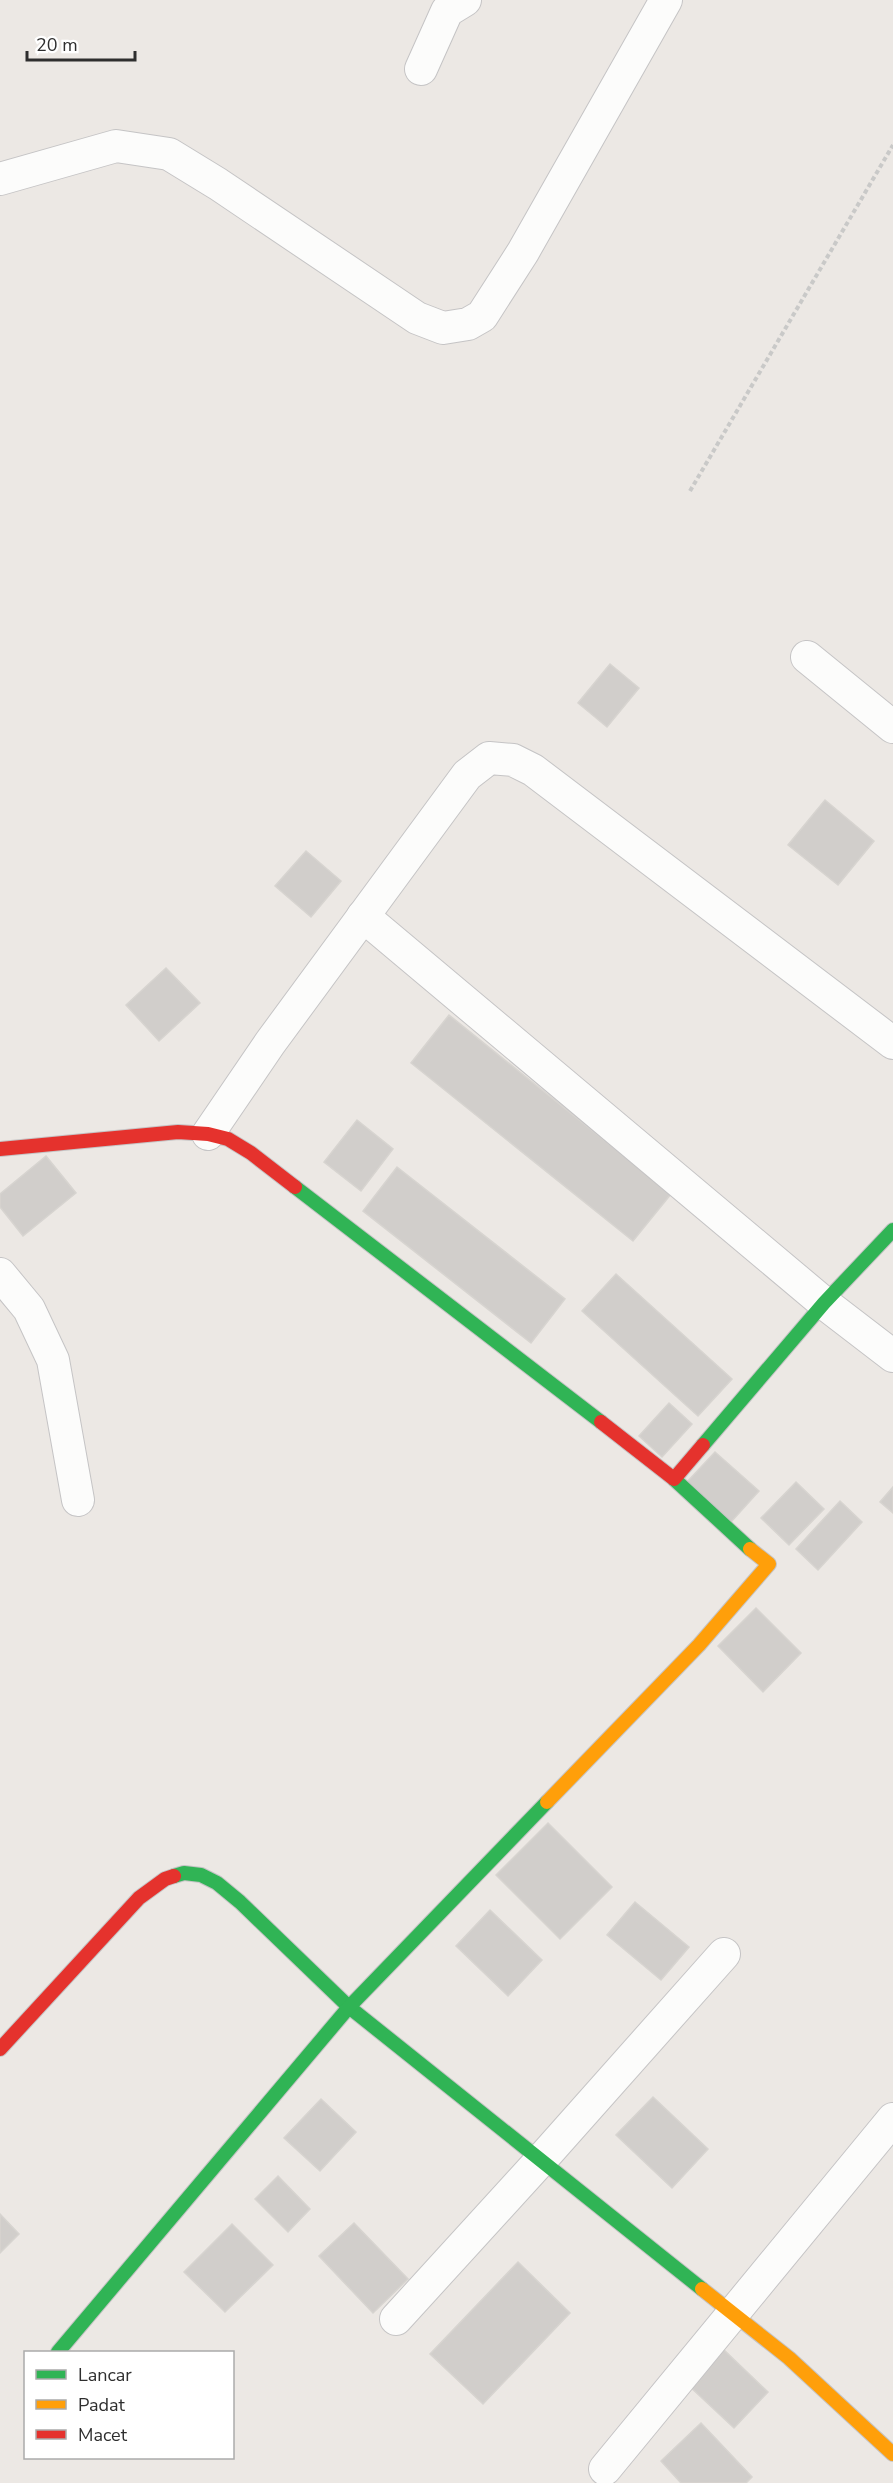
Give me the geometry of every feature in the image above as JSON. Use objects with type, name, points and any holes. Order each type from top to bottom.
[{"type":"street","points":[[421,69],[447,11],[465,0]]},
{"type":"street","points":[[0,179],[116,146],[169,154],[218,184],[417,318],[443,328],[468,324],[482,316],[523,252],[627,65],[666,0]]},
{"type":"street","points":[[807,657],[893,727]]},
{"type":"street","points":[[208,1134],[270,1043],[467,775],[489,758],[513,760],[533,771],[893,1042]]},
{"type":"street","points":[[363,916],[824,1302],[893,1356]]},
{"type":"street","points":[[0,1149],[178,1132],[208,1134],[228,1139],[251,1153],[674,1479],[730,1532],[769,1564],[699,1645],[349,2007],[118,2278],[59,2351]]},
{"type":"street","points":[[674,1479],[824,1302],[893,1230]]},
{"type":"street","points":[[0,1274],[29,1309],[53,1360],[78,1500]]},
{"type":"street","points":[[0,2049],[139,1898],[165,1879],[184,1873],[201,1875],[217,1882],[349,2007],[789,2358],[893,2454]]},
{"type":"street","points":[[396,2319],[542,2160],[724,1954]]},
{"type":"street","points":[[605,2469],[893,2119]]},
{"type":"path","points":[[690,491],[893,145]]},
{"type":"building","points":[[610,664],[639,688],[607,727],[578,703]]},
{"type":"building","points":[[825,800],[874,841],[838,885],[788,845]]},
{"type":"building","points":[[306,851],[341,881],[311,917],[275,886]]},
{"type":"building","points":[[166,968],[200,1003],[159,1041],[126,1005]]},
{"type":"building","points":[[449,1015],[671,1194],[633,1241],[411,1063]]},
{"type":"building","points":[[357,1120],[393,1149],[361,1191],[324,1162]]},
{"type":"building","points":[[46,1156],[76,1193],[23,1236],[0,1207],[0,1194]]},
{"type":"building","points":[[397,1167],[565,1299],[531,1343],[363,1211]]},
{"type":"building","points":[[616,1274],[732,1379],[698,1416],[582,1311]]},
{"type":"building","points":[[669,1403],[692,1424],[662,1457],[639,1436]]},
{"type":"building","points":[[715,1452],[759,1491],[731,1522],[687,1482]]},
{"type":"building","points":[[796,1482],[824,1509],[789,1545],[761,1518]]},
{"type":"building","points":[[893,1487],[893,1513],[880,1502]]},
{"type":"building","points":[[840,1501],[862,1522],[818,1570],[796,1549]]},
{"type":"building","points":[[756,1608],[801,1653],[763,1692],[718,1646]]},
{"type":"building","points":[[548,1823],[612,1887],[560,1939],[496,1875]]},
{"type":"building","points":[[635,1902],[689,1947],[661,1980],[607,1935]]},
{"type":"building","points":[[490,1910],[542,1960],[508,1996],[456,1946]]},
{"type":"building","points":[[653,2097],[708,2149],[672,2188],[616,2135]]},
{"type":"building","points":[[321,2099],[356,2132],[320,2171],[284,2138]]},
{"type":"building","points":[[278,2176],[310,2209],[288,2232],[255,2199]]},
{"type":"building","points":[[0,2214],[19,2234],[0,2253]]},
{"type":"building","points":[[354,2223],[408,2279],[373,2313],[319,2256]]},
{"type":"building","points":[[232,2224],[273,2265],[225,2312],[184,2272]]},
{"type":"building","points":[[518,2262],[570,2313],[483,2404],[430,2354]]},
{"type":"building","points":[[722,2348],[768,2392],[734,2428],[687,2384]]},
{"type":"building","points":[[701,2423],[752,2477],[746,2483],[681,2483],[661,2461]]},
{"type":"traffic: fast","points":[[295,1187],[601,1422]]},
{"type":"traffic: fast","points":[[703,1445],[824,1303],[893,1230]]},
{"type":"traffic: fast","points":[[674,1479],[750,1549]]},
{"type":"traffic: fast","points":[[59,2351],[349,2007],[547,1802]]},
{"type":"traffic: fast","points":[[174,1876],[184,1873],[201,1875],[217,1883],[240,1902],[349,2007],[702,2289]]},
{"type":"traffic: slow","points":[[547,1802],[699,1645],[769,1564],[750,1549]]},
{"type":"traffic: slow","points":[[702,2289],[789,2358],[893,2454]]},
{"type":"traffic: jam","points":[[0,1149],[178,1132],[208,1134],[228,1139],[251,1153],[295,1187]]},
{"type":"traffic: jam","points":[[601,1422],[674,1479],[703,1445]]},
{"type":"traffic: jam","points":[[0,2049],[139,1898],[165,1879],[174,1876]]}]
